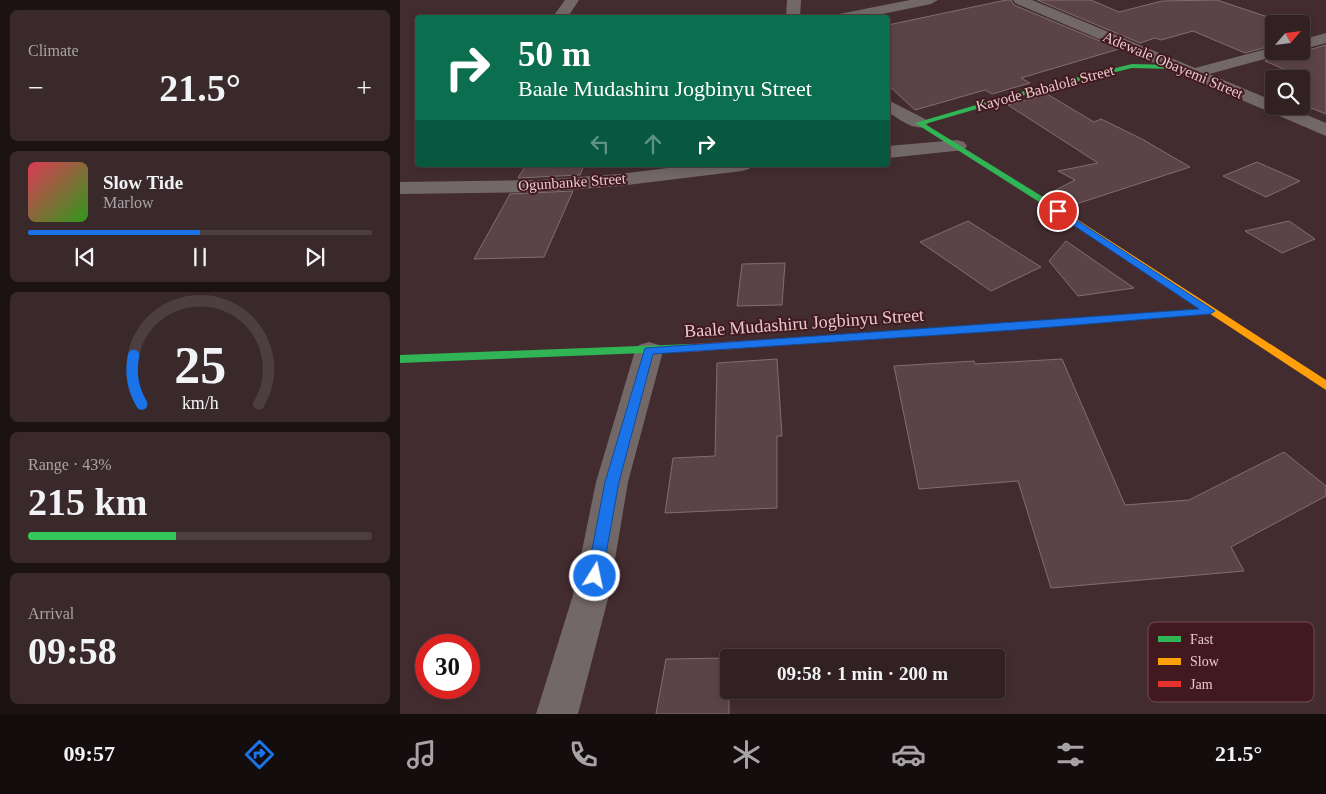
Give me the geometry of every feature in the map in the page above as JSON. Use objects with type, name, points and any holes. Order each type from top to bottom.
[{"type":"street","points":[[561,15],[572,0]]},
{"type":"street","points":[[793,15],[794,0]]},
{"type":"street","points":[[854,15],[931,0]]},
{"type":"street","name":"Adewale Obayemi Street","points":[[1020,0],[1326,130]]},
{"type":"street","points":[[1310,42],[1326,38]]},
{"type":"street","points":[[1132,49],[1132,66]]},
{"type":"street","points":[[1192,74],[1265,54]]},
{"type":"street","name":"Kayode Babalola Street","points":[[919,123],[1040,88],[1132,66],[1174,67]]},
{"type":"street","points":[[890,106],[957,146],[1326,386]]},
{"type":"street","points":[[890,152],[957,146]]},
{"type":"street","points":[[442,187],[454,167]]},
{"type":"street","name":"Ogunbanke Street","points":[[400,188],[539,186],[724,167]]},
{"type":"street","name":"Baale Mudashiru Jogbinyu Street","points":[[400,359],[649,351],[1210,311]]},
{"type":"street","points":[[557,714],[592,595],[612,482],[649,351]]},
{"type":"building","points":[[1011,0],[1014,5],[1119,49],[1021,78],[1030,83],[992,94],[985,90],[915,110],[890,87],[890,25]]},
{"type":"building","points":[[1037,0],[1091,0],[1119,12],[1162,1],[1217,0],[1265,16],[1265,47],[1245,53],[1193,31],[1161,40],[1155,38],[1140,43]]},
{"type":"building","points":[[1326,45],[1326,114],[1310,108],[1310,70],[1286,70],[1265,61],[1310,60],[1310,50]]},
{"type":"building","points":[[1047,94],[1094,122],[1101,119],[1142,139],[1190,167],[1070,206],[1050,193],[1075,180],[1058,171],[1098,163],[1008,105]]},
{"type":"building","points":[[1257,162],[1300,181],[1266,197],[1223,176]]},
{"type":"building","points":[[525,167],[583,167],[580,175],[518,178]]},
{"type":"building","points":[[573,191],[544,257],[474,259],[510,194]]},
{"type":"building","points":[[968,221],[1041,267],[991,291],[920,242]]},
{"type":"building","points":[[1289,221],[1315,239],[1282,253],[1245,231]]},
{"type":"building","points":[[1066,241],[1134,288],[1078,296],[1049,261]]},
{"type":"building","points":[[785,263],[782,305],[737,306],[742,264]]},
{"type":"building","points":[[777,359],[782,436],[777,436],[777,508],[665,513],[673,458],[715,456],[717,363]]},
{"type":"building","points":[[1062,359],[1125,505],[1189,500],[1284,452],[1326,486],[1326,496],[1231,547],[1244,571],[1051,588],[1018,481],[919,489],[894,366],[974,361],[975,364]]},
{"type":"building","points":[[720,658],[720,699],[729,699],[729,714],[656,714],[666,659]]},
{"type":"traffic: fast","points":[[1061,212],[919,123],[1040,88],[1132,66],[1174,67]]},
{"type":"traffic: fast","points":[[905,334],[1210,311]]},
{"type":"traffic: fast","points":[[400,359],[691,348]]},
{"type":"traffic: slow","points":[[1061,212],[1326,386]]},
{"type":"traffic: jam","points":[[691,348],[905,334]]},
{"type":"route","points":[[595,576],[612,482],[649,351],[1210,311],[1058,211]]}]
